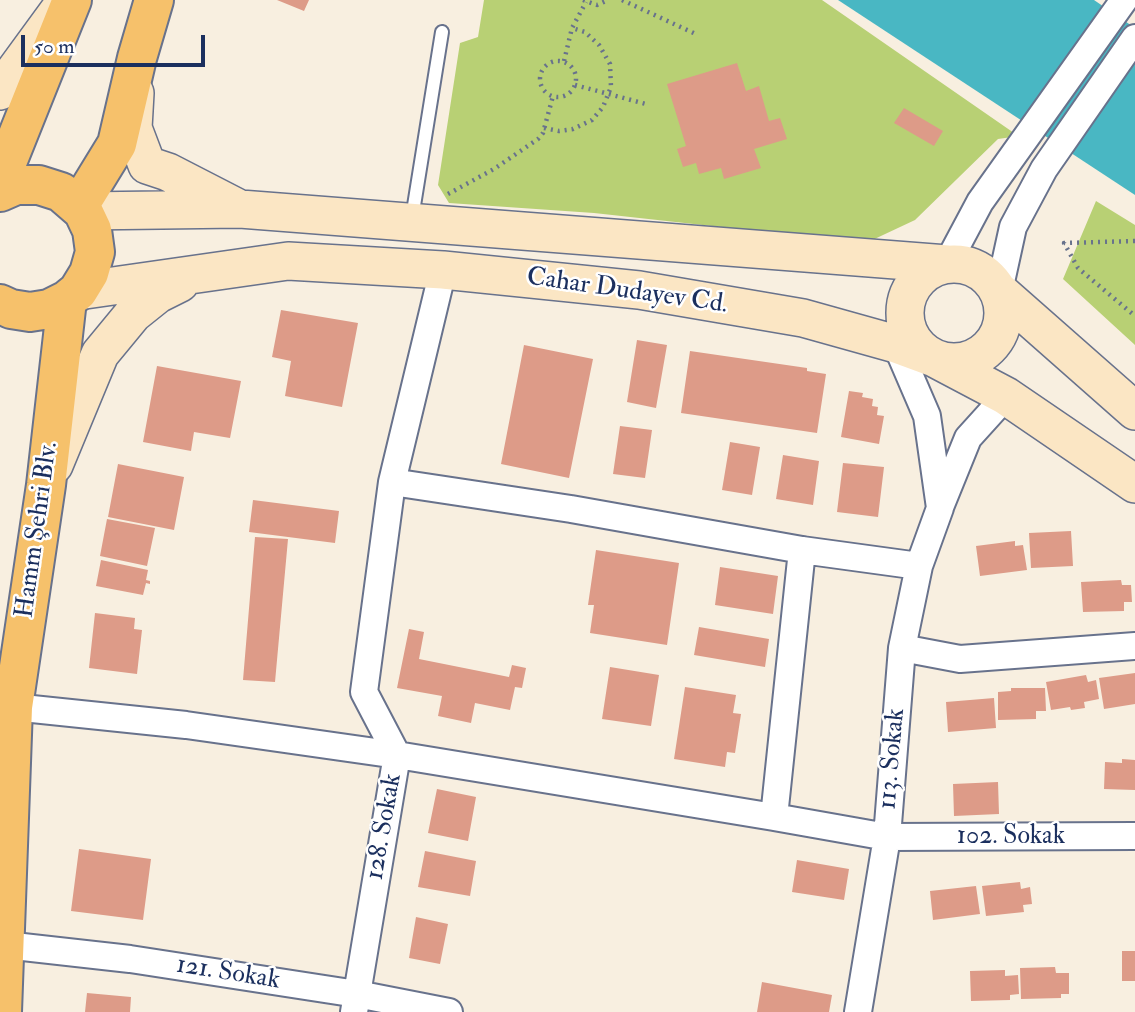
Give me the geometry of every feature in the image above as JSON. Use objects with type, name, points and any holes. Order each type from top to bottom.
[{"type":"main road","points":[[0,91],[69,0]]},
{"type":"main road","points":[[0,180],[69,0]]},
{"type":"main road","points":[[0,192],[16,185],[39,184],[61,192],[81,209],[117,144],[154,0]]},
{"type":"main road","points":[[137,58],[133,128],[148,165],[168,172],[240,209]]},
{"type":"main road","name":"Cahar Dudayev Cd.","points":[[81,209],[240,209],[947,264]]},
{"type":"main road","name":"Hamm Şehri Blv.","points":[[2,1012],[13,707],[72,296],[89,273],[94,252],[92,230],[81,209]]},
{"type":"main road","name":"Cahar Dudayev Cd.","points":[[72,296],[288,261],[443,270],[639,290],[803,318],[896,344],[934,358],[1006,397],[1135,484]]},
{"type":"main road","points":[[999,291],[1003,321],[990,347],[978,357],[963,362],[934,358],[920,349],[911,337],[905,321],[905,306],[910,291],[919,278],[932,269],[947,264],[964,265],[978,270],[990,279],[999,291],[1135,411]]},
{"type":"main road","points":[[46,485],[100,354],[133,314],[158,294],[200,274]]},
{"type":"main road","points":[[0,303],[11,309],[30,312],[50,309],[72,296]]},
{"type":"street","points":[[947,264],[980,202],[1122,2]]},
{"type":"street","points":[[999,291],[1013,226],[1044,169],[1135,38]]},
{"type":"street","name":"128. Sokak","points":[[355,1003],[397,755],[364,692],[392,482],[443,270]]},
{"type":"street","name":"113. Sokak","points":[[896,344],[927,416],[940,508]]},
{"type":"street","name":"113. Sokak","points":[[858,1012],[887,837],[902,648],[919,566],[968,438],[1006,397]]},
{"type":"street","points":[[392,482],[571,509],[802,550],[919,566]]},
{"type":"street","points":[[774,817],[802,550]]},
{"type":"street","points":[[902,648],[960,659],[1135,646]]},
{"type":"street","name":"102. Sokak","points":[[13,707],[186,724],[397,755],[887,837],[1135,836]]},
{"type":"street","name":"121. Sokak","points":[[5,945],[130,959],[355,1003],[449,1012]]},
{"type":"lane","points":[[422,224],[442,32]]},
{"type":"path","points":[[564,61],[572,28],[585,1],[597,5],[608,0]]},
{"type":"path","points":[[622,0],[698,35]]},
{"type":"path","points":[[544,128],[559,131],[573,129],[592,120],[603,107],[611,88],[610,64],[599,45],[585,32],[572,28]]},
{"type":"path","points":[[564,61],[575,71],[575,85],[564,96],[553,96],[542,88],[541,71],[549,63],[564,61]]},
{"type":"path","points":[[575,85],[646,104]]},
{"type":"path","points":[[422,224],[436,200],[494,169],[538,139],[553,96]]},
{"type":"path","points":[[1135,241],[1064,243],[1078,268],[1135,316]]},
{"type":"green space","points":[[484,0],[822,0],[1014,133],[1012,137],[998,139],[915,220],[866,243],[594,213],[449,203],[438,185],[460,43],[478,37]]},
{"type":"green space","points":[[1096,201],[1135,225],[1135,345],[1063,279]]},
{"type":"water","points":[[838,0],[1094,0],[1135,28],[1135,195]]},
{"type":"building","points":[[277,0],[309,0],[304,11]]},
{"type":"building","points":[[737,63],[746,91],[759,86],[769,121],[780,118],[787,139],[754,149],[761,168],[724,179],[721,168],[699,174],[696,163],[683,167],[677,149],[686,146],[667,84]]},
{"type":"building","points":[[904,108],[943,131],[934,146],[894,123]]},
{"type":"building","points":[[281,310],[358,323],[342,407],[285,396],[291,361],[272,357]]},
{"type":"building","points":[[637,340],[667,345],[656,408],[627,402]]},
{"type":"building","points":[[524,345],[593,359],[569,478],[501,464]]},
{"type":"building","points":[[690,351],[807,368],[807,371],[826,374],[817,433],[681,413]]},
{"type":"building","points":[[157,366],[241,381],[230,438],[194,432],[191,451],[143,442]]},
{"type":"building","points":[[849,391],[863,393],[862,397],[873,399],[872,406],[878,407],[877,415],[884,416],[879,444],[841,437]]},
{"type":"building","points":[[620,426],[652,430],[645,478],[613,474]]},
{"type":"building","points":[[730,442],[760,447],[752,495],[722,490]]},
{"type":"building","points":[[783,455],[819,461],[813,505],[776,499]]},
{"type":"building","points":[[843,463],[884,467],[878,517],[837,512]]},
{"type":"building","points":[[118,464],[184,477],[174,530],[108,517]]},
{"type":"building","points":[[253,500],[339,511],[335,543],[249,532]]},
{"type":"building","points":[[107,519],[155,528],[147,566],[100,556]]},
{"type":"building","points":[[1071,531],[1073,566],[1031,568],[1029,533]]},
{"type":"building","points":[[255,537],[288,539],[275,682],[243,680]]},
{"type":"building","points":[[1015,541],[1015,546],[1023,545],[1027,570],[980,576],[976,546]]},
{"type":"building","points":[[596,550],[679,563],[667,645],[590,633],[594,605],[588,605]]},
{"type":"building","points":[[101,560],[148,570],[146,580],[150,581],[150,584],[146,583],[143,595],[96,586]]},
{"type":"building","points":[[720,567],[778,576],[773,614],[715,605]]},
{"type":"building","points":[[1121,580],[1122,585],[1131,585],[1132,602],[1124,602],[1124,611],[1083,612],[1081,582]]},
{"type":"building","points":[[95,613],[135,618],[134,629],[142,630],[137,674],[89,668]]},
{"type":"building","points":[[699,627],[769,639],[765,667],[694,655]]},
{"type":"building","points":[[409,629],[424,632],[419,659],[509,677],[512,665],[526,668],[522,688],[515,687],[510,710],[475,703],[471,723],[438,716],[442,696],[397,688]]},
{"type":"building","points":[[610,667],[659,675],[651,726],[602,719]]},
{"type":"building","points":[[1135,673],[1135,704],[1104,709],[1099,678]]},
{"type":"building","points":[[1086,675],[1088,682],[1096,680],[1099,699],[1084,702],[1085,708],[1051,710],[1046,682]]},
{"type":"building","points":[[685,687],[736,695],[733,713],[741,714],[735,753],[727,752],[725,767],[674,759]]},
{"type":"building","points":[[1011,688],[1045,688],[1046,711],[1036,711],[1036,719],[998,720],[998,692],[1011,691]]},
{"type":"building","points":[[994,698],[996,728],[948,732],[946,702]]},
{"type":"building","points":[[1122,759],[1135,760],[1135,790],[1104,789],[1105,762],[1122,763]]},
{"type":"building","points":[[998,782],[999,814],[954,816],[953,784]]},
{"type":"building","points":[[437,789],[476,797],[468,841],[428,833]]},
{"type":"building","points":[[79,849],[151,859],[143,920],[71,911]]},
{"type":"building","points":[[425,851],[476,861],[470,896],[418,887]]},
{"type":"building","points":[[797,860],[849,869],[844,900],[792,892]]},
{"type":"building","points":[[1020,882],[1021,889],[1030,887],[1032,904],[1023,905],[1024,912],[986,916],[982,886]]},
{"type":"building","points":[[976,886],[980,914],[933,920],[930,891]]},
{"type":"building","points":[[416,917],[448,924],[440,964],[409,958]]},
{"type":"building","points":[[1122,951],[1135,951],[1135,981],[1122,981]]},
{"type":"building","points":[[1055,967],[1056,973],[1069,973],[1069,994],[1061,994],[1061,998],[1021,999],[1020,968]]},
{"type":"building","points":[[1005,970],[1005,976],[1018,975],[1019,994],[1010,995],[1010,1000],[971,1001],[970,971]]},
{"type":"building","points":[[762,982],[832,995],[829,1012],[757,1012]]},
{"type":"building","points":[[87,993],[131,997],[130,1012],[85,1012]]}]
